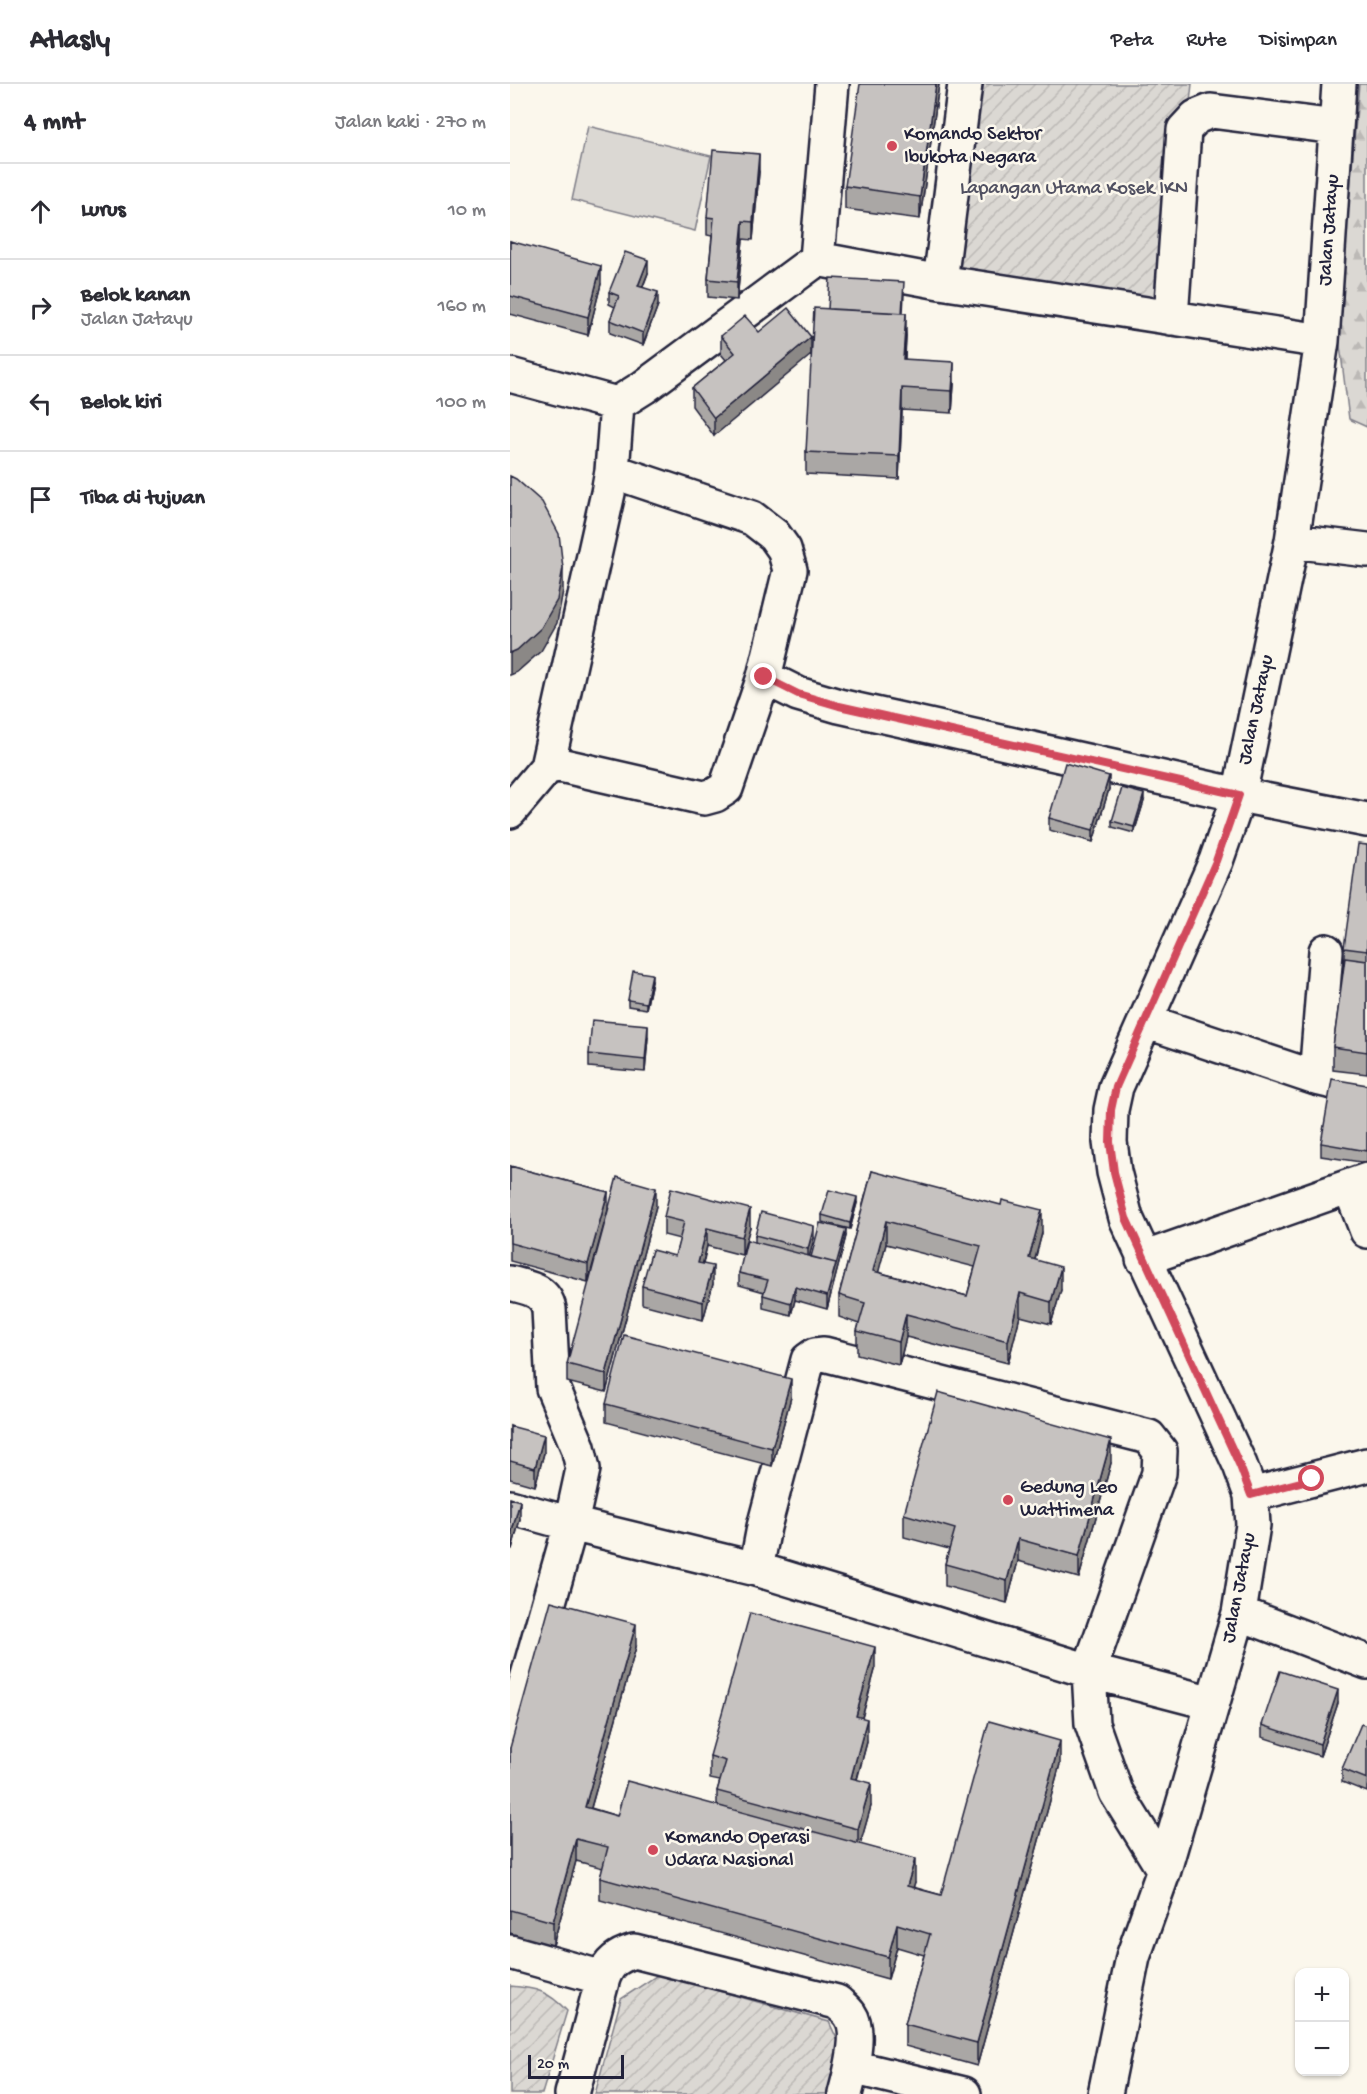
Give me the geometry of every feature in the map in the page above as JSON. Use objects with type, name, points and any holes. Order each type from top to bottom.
[{"type":"lane","points":[[817,259],[832,84]]},
{"type":"lane","points":[[940,282],[965,84]]},
{"type":"lane","name":"Jalan Jatayu","points":[[1105,2094],[1133,1958],[1164,1870],[1239,1613],[1253,1525],[1251,1495],[1240,1466],[1126,1218],[1114,1172],[1110,1142],[1111,1110],[1116,1087],[1216,861],[1239,795],[1292,541],[1322,342],[1339,84]]},
{"type":"lane","points":[[1171,318],[1184,130],[1196,117],[1211,111],[1336,128]]},
{"type":"lane","points":[[510,375],[617,404],[644,387],[817,259],[940,282],[1322,342]]},
{"type":"lane","points":[[510,811],[547,767],[612,471],[617,404]]},
{"type":"lane","points":[[547,767],[560,765],[704,798],[715,795],[726,788],[764,677],[790,570],[784,549],[774,535],[752,518],[612,471]]},
{"type":"lane","points":[[1292,541],[1367,550]]},
{"type":"lane","points":[[764,677],[798,694],[839,706],[1239,795],[1367,820]]},
{"type":"lane","points":[[1316,1078],[1326,951]]},
{"type":"lane","points":[[1145,1021],[1316,1078],[1367,1090]]},
{"type":"lane","points":[[1143,1259],[1359,1184],[1367,1231]]},
{"type":"lane","points":[[510,1283],[538,1291],[547,1300],[553,1388],[582,1457],[583,1469],[571,1524],[510,1739]]},
{"type":"lane","points":[[756,1569],[764,1527],[805,1371],[808,1360],[814,1355],[824,1354],[1149,1437],[1160,1451],[1159,1473],[1089,1671],[1092,1724],[1116,1792],[1164,1870]]},
{"type":"lane","points":[[1251,1495],[1367,1465]]},
{"type":"lane","points":[[510,1507],[756,1569],[1089,1671],[1212,1703]]},
{"type":"lane","points":[[1239,1613],[1367,1662]]},
{"type":"lane","points":[[572,2094],[607,1966],[616,1958],[634,1951],[837,2002],[852,2017],[854,2025],[849,2080],[964,2094]]},
{"type":"lane","points":[[510,1952],[603,1977]]},
{"type":"green space","name":"Lapangan Utama Kosek IKN","points":[[973,84],[1192,84],[1169,290],[1156,304],[951,281]]},
{"type":"green space","points":[[1359,84],[1367,84],[1367,427],[1349,419],[1338,329]]},
{"type":"green space","points":[[588,126],[711,156],[695,231],[572,200]]},
{"type":"green space","points":[[659,1974],[829,2022],[847,2060],[838,2094],[595,2094],[621,1999]]},
{"type":"green space","points":[[510,1986],[542,1992],[567,2011],[542,2094],[510,2094]]},
{"type":"building","name":"Komando Sektor Ibukota Negara","points":[[860,84],[936,84],[920,197],[845,186]]},
{"type":"building","points":[[713,150],[759,154],[753,222],[743,221],[737,282],[708,279],[714,218],[707,217]]},
{"type":"building","points":[[510,241],[601,266],[588,317],[510,296]]},
{"type":"building","points":[[625,252],[648,260],[638,286],[658,292],[643,333],[610,320],[619,296],[609,292]]},
{"type":"building","points":[[830,278],[904,282],[902,313],[828,309]]},
{"type":"building","points":[[788,308],[811,337],[714,418],[692,388],[735,353],[721,336],[745,316],[759,332]]},
{"type":"building","points":[[814,308],[906,313],[903,359],[954,362],[952,391],[902,388],[899,456],[806,452]]},
{"type":"building","points":[[510,476],[542,502],[559,534],[563,568],[557,600],[541,628],[517,650],[510,653]]},
{"type":"building","points":[[1065,763],[1109,776],[1093,830],[1049,818]]},
{"type":"building","points":[[1122,788],[1144,794],[1134,827],[1112,821]]},
{"type":"building","points":[[1358,844],[1367,845],[1367,951],[1344,948]]},
{"type":"building","points":[[1345,958],[1367,961],[1367,1052],[1333,1047]]},
{"type":"building","points":[[633,971],[652,974],[646,1003],[628,1000]]},
{"type":"building","points":[[592,1020],[648,1025],[645,1060],[589,1054]]},
{"type":"building","points":[[1332,1079],[1367,1085],[1367,1151],[1321,1143]]},
{"type":"building","points":[[510,1166],[608,1192],[588,1264],[510,1243]]},
{"type":"building","points":[[872,1171],[1001,1205],[1002,1200],[1042,1210],[1029,1258],[1061,1267],[1051,1302],[1020,1293],[1008,1341],[906,1314],[899,1342],[857,1331],[865,1303],[839,1295]],"holes":[[[886,1221],[981,1246],[967,1296],[873,1271]]]},
{"type":"building","points":[[617,1177],[656,1188],[606,1374],[567,1364]]},
{"type":"building","points":[[671,1188],[750,1209],[742,1237],[707,1228],[698,1263],[713,1266],[703,1302],[642,1286],[652,1250],[675,1256],[684,1222],[664,1217]]},
{"type":"building","points":[[829,1190],[857,1197],[850,1223],[822,1215]]},
{"type":"building","points":[[761,1212],[814,1226],[808,1249],[755,1235]]},
{"type":"building","points":[[820,1223],[846,1229],[836,1265],[836,1263],[811,1257]]},
{"type":"building","points":[[747,1240],[836,1263],[827,1296],[795,1287],[791,1303],[763,1295],[768,1280],[739,1273]]},
{"type":"building","points":[[624,1335],[791,1379],[772,1448],[606,1404]]},
{"type":"building","name":"Gedung Leo Wattimena","points":[[938,1392],[1111,1440],[1079,1556],[1018,1539],[1007,1581],[945,1564],[955,1529],[904,1514]]},
{"type":"building","points":[[510,1426],[544,1435],[535,1468],[510,1461]]},
{"type":"building","points":[[510,1498],[520,1501],[512,1531],[510,1531]]},
{"type":"building","name":"Komando Operasi Udara Nasional","points":[[551,1601],[636,1624],[585,1807],[617,1816],[627,1781],[915,1859],[907,1886],[941,1895],[989,1721],[1060,1741],[977,2043],[905,2024],[930,1934],[897,1924],[888,1957],[600,1878],[608,1847],[576,1839],[553,1922],[510,1910],[510,1748]]},
{"type":"building","points":[[750,1613],[875,1647],[856,1716],[867,1719],[851,1778],[871,1783],[858,1829],[717,1791],[726,1761],[710,1756]]},
{"type":"building","points":[[1280,1671],[1338,1690],[1320,1744],[1262,1725]]},
{"type":"building","points":[[1361,1724],[1367,1726],[1367,1779],[1342,1769]]},
{"type":"place","name":"Komando Sektor Ibukota Negara","points":[[892,146]]},
{"type":"place","name":"Gedung Leo Wattimena","points":[[1008,1500]]},
{"type":"place","name":"Komando Operasi Udara Nasional","points":[[653,1850]]},
{"type":"route","points":[[764,677],[798,694],[839,706],[1239,795],[1216,861],[1116,1087],[1111,1110],[1110,1142],[1114,1172],[1126,1218],[1240,1466],[1251,1495],[1312,1479]]}]
